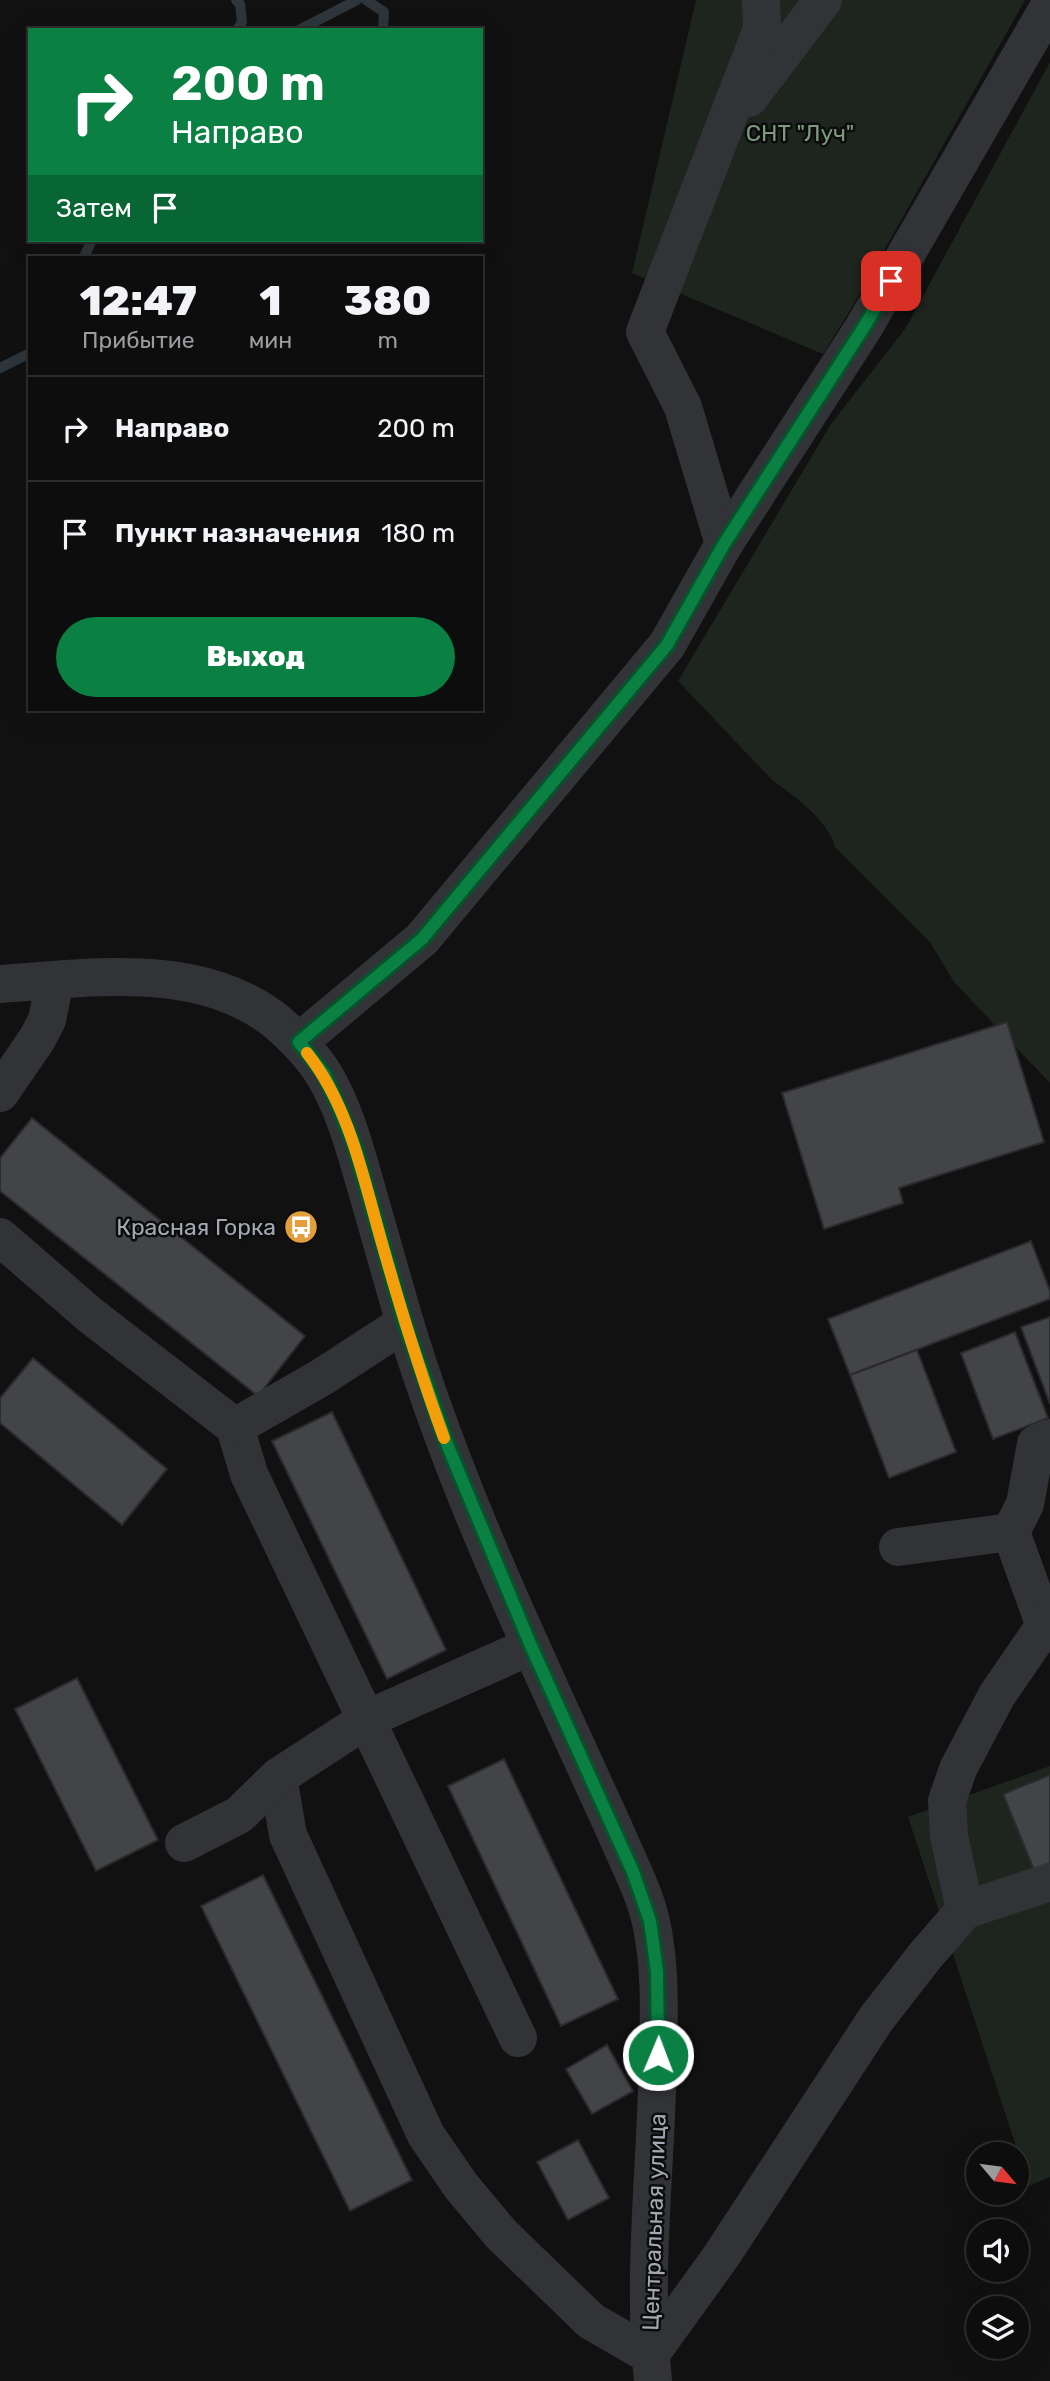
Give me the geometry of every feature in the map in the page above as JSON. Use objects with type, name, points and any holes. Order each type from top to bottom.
[{"type":"street","points":[[724,544],[683,407],[645,332],[762,29],[761,0]]},
{"type":"street","points":[[724,130],[823,0]]},
{"type":"street","points":[[299,1042],[422,939],[667,645],[724,544],[864,327],[1050,5]]},
{"type":"street","name":"Центральная улица","points":[[0,984],[122,976],[166,979],[203,986],[244,1002],[272,1019],[299,1042],[324,1074],[355,1147],[405,1323],[458,1473],[531,1646],[633,1872],[650,1921],[657,1972],[659,2031],[649,2302],[652,2368]]},
{"type":"street","points":[[0,1093],[37,1040],[47,1020],[55,980]]},
{"type":"street","points":[[0,1237],[90,1315],[235,1427],[249,1474],[518,2038]]},
{"type":"street","points":[[235,1427],[322,1377],[405,1323]]},
{"type":"street","points":[[965,1910],[949,1836],[947,1801],[958,1769],[998,1695],[1047,1622],[1011,1532],[1026,1504],[1036,1444],[1050,1438]]},
{"type":"street","points":[[898,1547],[1011,1532]]},
{"type":"street","points":[[184,1843],[239,1815],[278,1777],[366,1719],[531,1646]]},
{"type":"street","points":[[278,1777],[288,1835],[426,2135],[461,2186],[501,2234],[591,2322],[652,2368],[722,2255],[876,2019],[925,1956],[965,1910],[1050,1882]]},
{"type":"green space","name":"СНТ \"Луч\"","points":[[696,0],[1025,0],[823,354],[632,273]]},
{"type":"green space","points":[[1050,62],[1050,1083],[954,982],[930,942],[835,847],[826,828],[818,819],[800,801],[773,781],[678,681],[831,424],[905,329]]},
{"type":"green space","points":[[1050,1766],[1050,2177],[1029,2186],[1029,2142],[1015,2142],[908,1817]]},
{"type":"building","points":[[1007,1022],[1044,1142],[899,1188],[903,1203],[824,1229],[782,1093]]},
{"type":"building","points":[[32,1118],[305,1336],[258,1396],[0,1191],[0,1158]]},
{"type":"building","points":[[1031,1241],[1050,1291],[1050,1299],[850,1375],[828,1319]]},
{"type":"building","points":[[1050,1317],[1050,1404],[1021,1327]]},
{"type":"building","points":[[1015,1332],[1048,1418],[993,1439],[961,1353]]},
{"type":"building","points":[[917,1350],[956,1452],[889,1478],[850,1375]]},
{"type":"building","points":[[33,1358],[167,1469],[122,1525],[0,1423],[0,1398]]},
{"type":"building","points":[[332,1412],[446,1650],[387,1679],[272,1441]]},
{"type":"building","points":[[77,1678],[158,1840],[96,1871],[15,1709]]},
{"type":"building","points":[[504,1759],[618,1999],[561,2026],[448,1786]]},
{"type":"building","points":[[1050,1775],[1050,1863],[1034,1870],[1003,1794]]},
{"type":"building","points":[[263,1875],[412,2180],[350,2211],[201,1906]]},
{"type":"building","points":[[607,2045],[633,2091],[592,2114],[566,2069]]},
{"type":"building","points":[[578,2140],[609,2198],[568,2220],[537,2162]]},
{"type":"waterway","points":[[236,0],[240,4],[242,22],[238,28]]},
{"type":"waterway","points":[[303,28],[357,0]]},
{"type":"waterway","points":[[366,0],[384,12],[383,28]]},
{"type":"waterway","points":[[84,256],[91,242]]},
{"type":"waterway","points":[[0,368],[28,354]]},
{"type":"slow traffic","points":[[307,1053],[324,1074],[355,1147],[405,1323],[444,1438]]},
{"type":"place","name":"Красная Горка","points":[[301,1227]]},
{"type":"route","points":[[658,2055],[657,1972],[650,1921],[633,1872],[473,1511],[438,1421],[405,1323],[355,1147],[324,1074],[299,1042],[422,939],[667,645],[724,544],[891,281]]}]
